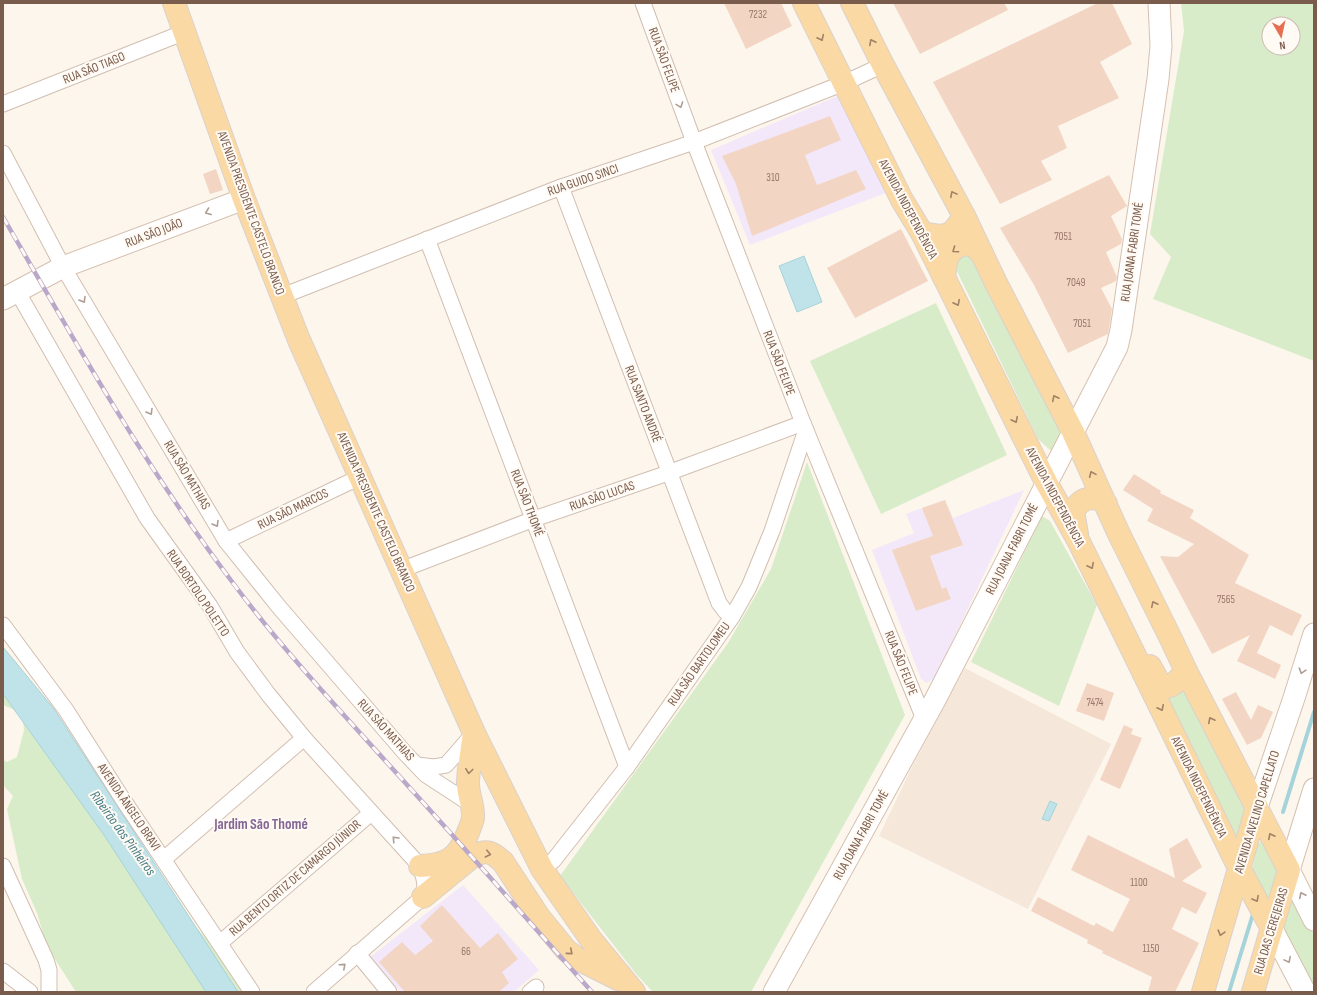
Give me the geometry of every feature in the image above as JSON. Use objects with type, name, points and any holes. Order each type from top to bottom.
[{"type":"main road","name":"AVENIDA PRESIDENTE CASTELO BRANCO","points":[[174,3],[244,199],[299,340],[474,733],[542,869],[592,941],[630,988]]},
{"type":"main road","name":"AVENIDA INDEPENDÊNCIA","points":[[804,3],[902,200],[922,233],[1046,482],[1079,542],[1239,868],[1271,927]]},
{"type":"main road","points":[[852,3],[883,65],[964,216],[1073,432],[1186,671],[1258,807],[1289,870]]},
{"type":"main road","points":[[922,233],[936,236],[951,233],[958,226],[964,216]]},
{"type":"main road","points":[[944,278],[947,259],[953,250],[959,246],[967,244],[973,246],[982,254]]},
{"type":"main road","points":[[1079,542],[1073,511],[1080,501],[1090,498],[1099,498],[1106,504]]},
{"type":"main road","points":[[1128,641],[1140,652],[1161,686],[1167,688],[1172,686],[1186,671]]},
{"type":"main road","points":[[420,866],[436,865],[451,859],[464,842],[473,819],[468,783],[474,733]]},
{"type":"main road","name":"AVENIDA AVELINO CAPELLATO","points":[[1203,992],[1258,807]]},
{"type":"main road","points":[[423,897],[473,856],[481,852],[489,852],[503,862],[539,917],[566,950],[578,959],[630,988]]},
{"type":"main road","name":"RUA DAS CEREJEIRAS","points":[[1253,992],[1289,870]]},
{"type":"street","name":"RUA SÃO FELIPE","points":[[643,3],[694,142],[804,427],[924,719]]},
{"type":"street","name":"RUA JOANA FABRI TOMÉ","points":[[774,992],[924,719],[1117,347],[1158,79],[1161,46],[1159,3]]},
{"type":"street","name":"RUA SÃO TIAGO","points":[[3,104],[185,32]]},
{"type":"street","name":"RUA GUIDO SINCI","points":[[283,297],[426,239],[561,187],[694,142],[844,83],[883,65]]},
{"type":"street","name":"RUA SÃO MATHIAS","points":[[3,153],[63,267],[226,541],[279,607],[405,753],[426,775],[472,805]]},
{"type":"street","name":"RUA SANTO ANDRÉ","points":[[561,187],[719,603],[732,618]]},
{"type":"street","name":"RUA SÃO JOÃO","points":[[10,295],[63,267],[244,199]]},
{"type":"street","name":"RUA SÃO THOMÉ","points":[[426,239],[534,519],[627,767]]},
{"type":"street","name":"RUA BORTOLO POLETTO","points":[[10,295],[147,518],[210,606],[237,652],[268,694],[304,738],[420,866]]},
{"type":"street","name":"RUA SÃO LUCAS","points":[[402,570],[534,519],[668,472],[804,427]]},
{"type":"street","name":"RUA SÃO BARTOLOMEU","points":[[542,869],[553,861],[627,767],[732,618],[749,587],[772,531],[804,427]]},
{"type":"street","name":"RUA SÃO MARCOS","points":[[226,541],[360,477]]},
{"type":"street","name":"AVENIDA ÂNGELO BRAVI","points":[[3,624],[66,710],[122,798],[252,992]]},
{"type":"street","name":"AVENIDA AVELINO CAPELLATO","points":[[1258,807],[1314,634]]},
{"type":"street","name":"RUA SÃO MATHIAS","points":[[417,765],[434,767],[446,765],[474,733]]},
{"type":"street","points":[[164,859],[304,738]]},
{"type":"street","points":[[1314,789],[1289,870],[1314,920]]},
{"type":"street","name":"RUA BENTO ORTIZ DE CAMARGO JÚNIOR","points":[[220,943],[371,813]]},
{"type":"street","points":[[3,866],[46,960],[49,970],[49,992]]},
{"type":"street","points":[[314,992],[423,897],[426,889],[420,866]]},
{"type":"street","name":"AVENIDA INDEPENDÊNCIA","points":[[1271,927],[1305,992]]},
{"type":"street","points":[[357,954],[389,992]]},
{"type":"street","points":[[3,971],[30,992]]},
{"type":"shaded area","points":[[842,94],[888,192],[750,245],[711,150]]},
{"type":"shaded area","points":[[1024,490],[935,678],[927,683],[921,679],[872,550],[914,533],[906,514],[945,500],[953,518]]},
{"type":"shaded area","points":[[965,668],[1111,744],[1028,909],[879,836],[913,765]]},
{"type":"shaded area","points":[[463,885],[539,970],[514,992],[401,992],[370,957]]},
{"type":"green space","points":[[1181,3],[1314,3],[1314,361],[1153,299],[1171,257],[1150,234],[1184,31]]},
{"type":"green space","points":[[955,254],[978,254],[1067,435],[1056,451],[1050,450],[1038,439],[953,263]]},
{"type":"green space","points":[[936,303],[1007,455],[881,514],[810,361]]},
{"type":"green space","points":[[807,462],[905,715],[751,992],[653,992],[637,975],[560,876],[728,643],[771,569]]},
{"type":"green space","points":[[1042,516],[1050,521],[1097,605],[1059,706],[971,662]]},
{"type":"green space","points":[[3,660],[177,914],[193,924],[205,937],[242,992],[76,992],[47,947],[37,913],[22,879],[7,809],[13,796],[3,785],[3,760],[7,762],[17,757],[24,730],[23,721],[15,710],[3,705]]},
{"type":"green space","points":[[1186,681],[1248,808],[1239,838],[1235,838],[1166,694]]},
{"type":"green space","points":[[1261,841],[1264,841],[1279,874],[1269,904],[1252,869],[1257,846]]},
{"type":"green space","points":[[1292,900],[1297,900],[1314,935],[1314,992],[1282,931]]},
{"type":"water","points":[[804,256],[822,302],[797,312],[779,266]]},
{"type":"water","name":"Ribeirão dos Pinheiros","points":[[3,647],[54,709],[238,992],[206,992],[104,835],[3,694]]},
{"type":"water","points":[[1050,801],[1057,804],[1049,821],[1042,819]]},
{"type":"building","points":[[724,3],[781,3],[792,26],[746,49]]},
{"type":"building","points":[[893,3],[1004,3],[1008,10],[920,54]]},
{"type":"building","points":[[1098,3],[1112,3],[1132,44],[1100,62],[1119,98],[1058,126],[1067,148],[1041,161],[1052,180],[1000,204],[933,82]]},
{"type":"building","points":[[830,116],[841,140],[805,155],[817,185],[856,170],[866,189],[752,236],[736,184],[722,156]]},
{"type":"building","points":[[216,169],[223,190],[210,194],[203,174]]},
{"type":"building","points":[[1109,175],[1127,206],[1111,216],[1122,239],[1121,244],[1106,252],[1117,277],[1116,281],[1101,288],[1112,309],[1108,334],[1068,353],[1034,285],[1000,228]]},
{"type":"building","points":[[901,229],[928,281],[855,318],[827,268]]},
{"type":"building","points":[[1134,474],[1161,491],[1160,493],[1194,510],[1190,518],[1249,555],[1235,583],[1302,615],[1292,636],[1270,625],[1257,653],[1281,665],[1275,679],[1237,661],[1250,635],[1212,654],[1160,556],[1178,557],[1194,544],[1147,521],[1153,509],[1123,490]]},
{"type":"building","points":[[945,500],[963,545],[930,556],[942,589],[946,587],[951,599],[916,611],[892,550],[933,536],[922,508]]},
{"type":"building","points":[[1087,683],[1114,693],[1104,721],[1076,711]]},
{"type":"building","points":[[1236,692],[1251,720],[1258,705],[1273,712],[1261,738],[1247,745],[1222,699]]},
{"type":"building","points":[[1124,725],[1133,729],[1131,734],[1142,738],[1120,789],[1100,780]]},
{"type":"building","points":[[1088,835],[1175,878],[1169,849],[1187,838],[1202,867],[1182,881],[1207,893],[1196,914],[1182,907],[1172,929],[1199,943],[1175,992],[1148,992],[1152,977],[1102,953],[1103,951],[1087,943],[1088,940],[1031,911],[1038,897],[1094,926],[1096,923],[1113,932],[1130,899],[1071,870]]},
{"type":"building","points":[[442,905],[480,948],[498,933],[518,959],[502,972],[509,983],[499,992],[405,992],[379,962],[402,942],[415,955],[433,941],[420,926]]},
{"type":"waterway","points":[[1283,812],[1314,712]]},
{"type":"waterway","points":[[1229,992],[1253,914]]},
{"type":"railway","points":[[3,217],[83,356],[139,447],[198,536],[230,579],[272,633],[317,685],[592,992]]},
{"type":"district","name":"Jardim São Thomé","points":[[261,824]]}]
